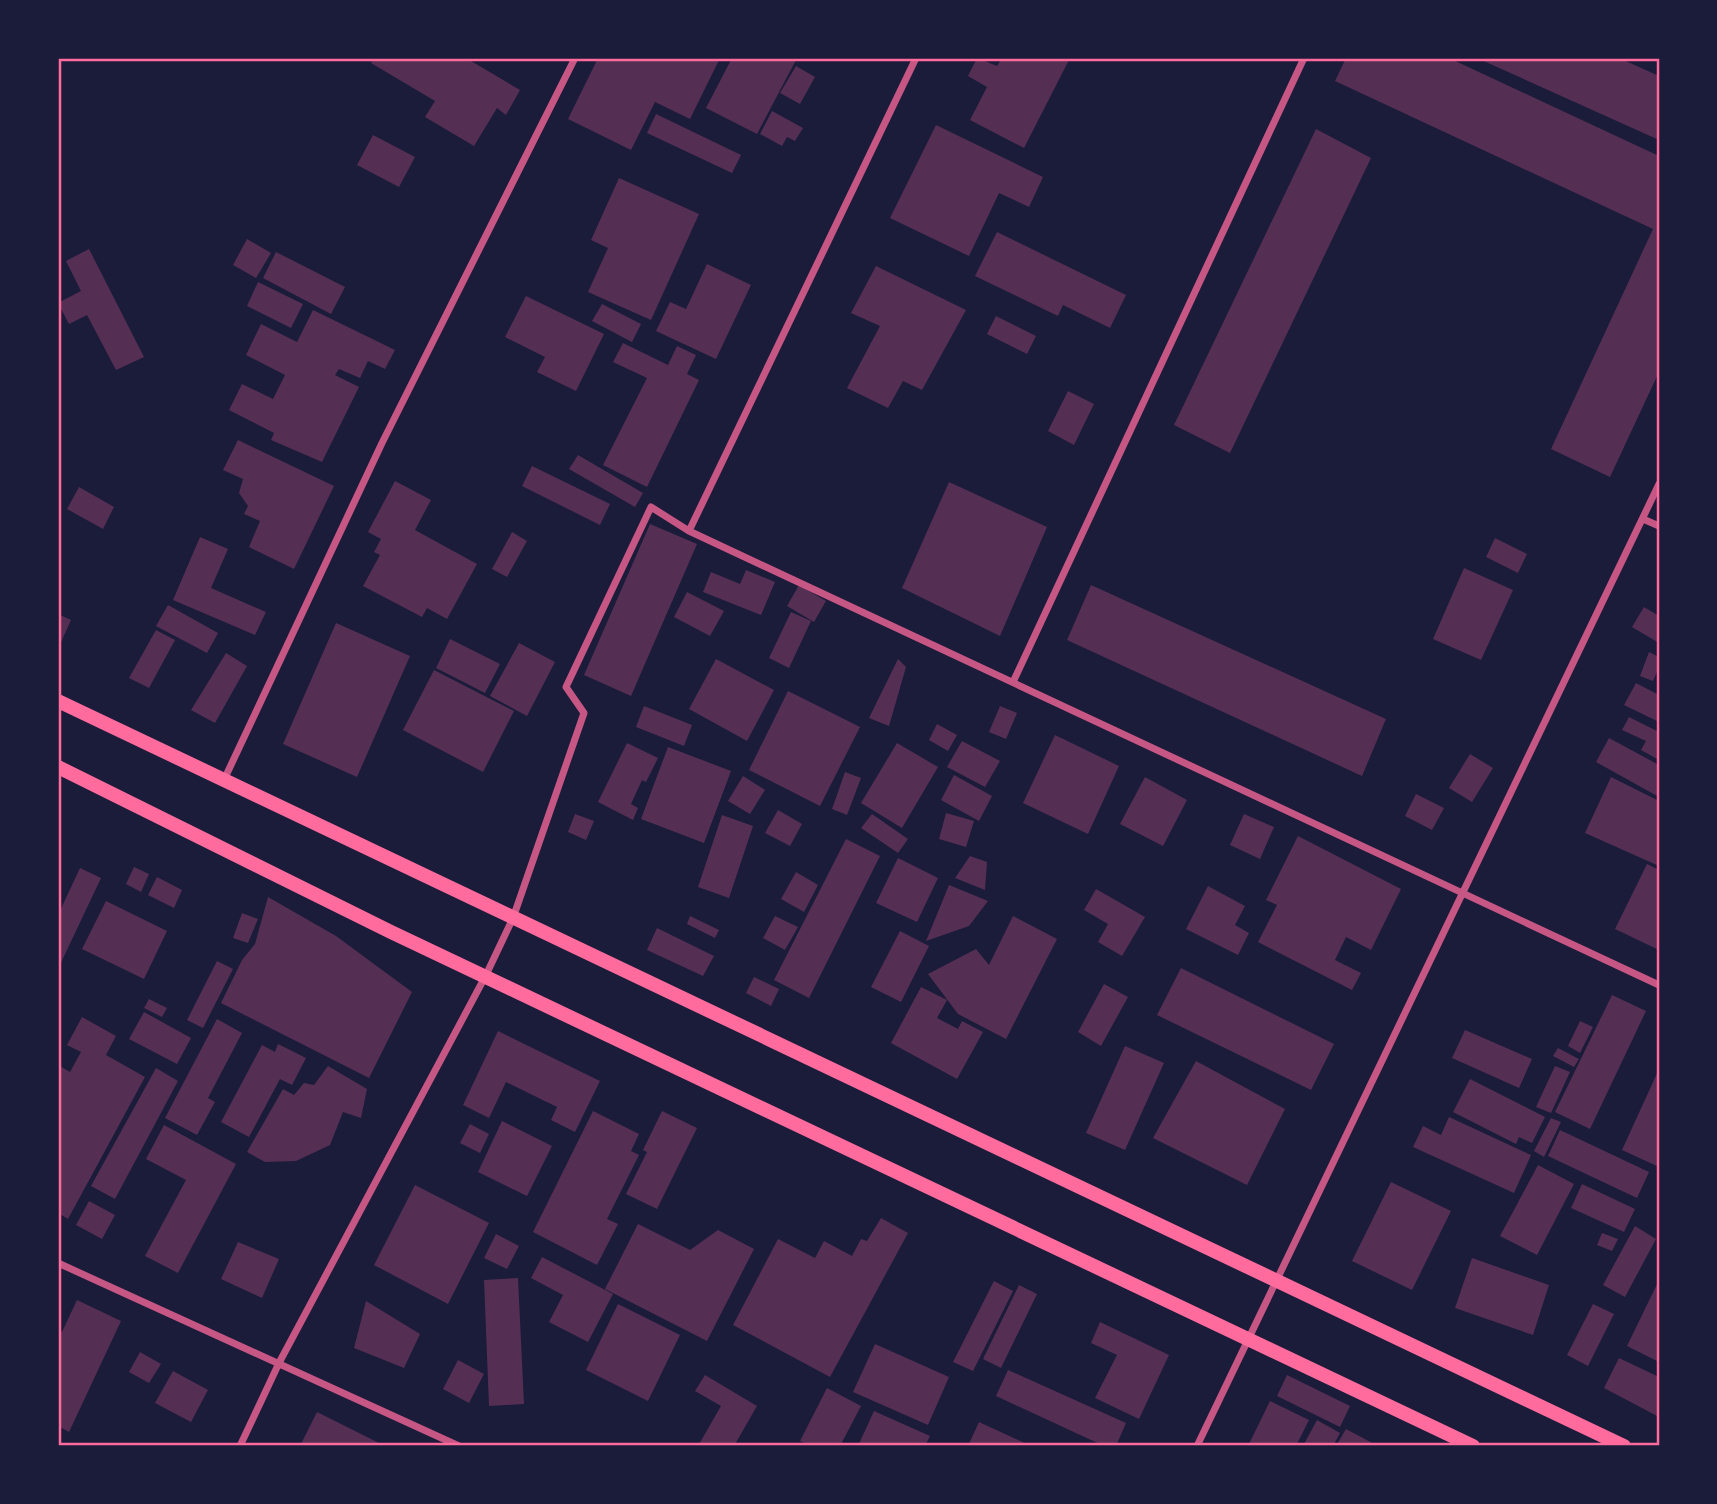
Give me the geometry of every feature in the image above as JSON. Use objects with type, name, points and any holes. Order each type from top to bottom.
[{"type":"main road","points":[[58,701],[222,782],[1624,1446]]},
{"type":"main road","points":[[58,767],[1247,1341],[1473,1446]]},
{"type":"street","points":[[222,782],[383,443],[575,58]]},
{"type":"street","points":[[689,531],[916,58]]},
{"type":"street","points":[[1014,680],[1304,58]]},
{"type":"street","points":[[1196,1446],[1659,484]]},
{"type":"street","points":[[240,1446],[279,1363],[486,975],[513,918],[584,713],[566,687],[651,507],[689,531],[1014,680],[1659,985]]},
{"type":"street","points":[[1643,519],[1659,526]]},
{"type":"street","points":[[58,1263],[459,1446]]},
{"type":"building","points":[[374,58],[466,58],[520,90],[506,115],[497,108],[474,146],[425,117],[435,101],[371,63]]},
{"type":"building","points":[[598,58],[720,58],[690,119],[655,102],[631,150],[568,119]]},
{"type":"building","points":[[732,58],[797,58],[757,134],[706,108]]},
{"type":"building","points":[[977,58],[997,66],[1002,58],[1070,58],[1024,148],[970,120],[987,87],[968,76]]},
{"type":"building","points":[[1346,58],[1449,58],[1659,156],[1659,372],[1610,477],[1551,449],[1653,229],[1335,81]]},
{"type":"building","points":[[1477,58],[1619,58],[1659,76],[1659,140]]},
{"type":"building","points":[[796,66],[815,77],[800,104],[780,93]]},
{"type":"building","points":[[772,111],[803,128],[795,141],[787,137],[782,146],[760,134]]},
{"type":"building","points":[[656,114],[741,155],[732,173],[647,133]]},
{"type":"building","points":[[936,125],[1043,177],[1029,207],[999,193],[969,256],[890,218]]},
{"type":"building","points":[[1316,129],[1371,158],[1230,453],[1174,425]]},
{"type":"building","points":[[373,135],[415,157],[399,187],[357,165]]},
{"type":"building","points":[[619,178],[699,214],[651,320],[588,292],[608,248],[591,240]]},
{"type":"building","points":[[997,232],[1126,295],[1110,328],[1063,305],[1058,316],[975,276]]},
{"type":"building","points":[[247,239],[271,253],[256,278],[233,265]]},
{"type":"building","points":[[89,249],[144,357],[116,370],[87,315],[69,324],[58,303],[81,291],[66,261]]},
{"type":"building","points":[[276,252],[345,287],[331,314],[263,278]]},
{"type":"building","points":[[707,264],[751,285],[716,359],[656,331],[670,302],[686,309]]},
{"type":"building","points":[[876,266],[966,310],[922,390],[903,381],[888,408],[847,388],[880,326],[851,313]]},
{"type":"building","points":[[258,282],[303,304],[291,328],[247,306]]},
{"type":"building","points":[[526,296],[604,334],[576,391],[537,372],[545,357],[505,337]]},
{"type":"building","points":[[602,304],[641,324],[632,342],[592,321]]},
{"type":"building","points":[[313,310],[395,350],[385,369],[368,361],[360,378],[339,369],[335,375],[359,387],[322,462],[271,440],[274,433],[229,410],[242,384],[273,399],[285,375],[246,355],[261,324],[297,342]]},
{"type":"building","points":[[996,316],[1036,336],[1027,354],[987,334]]},
{"type":"building","points":[[623,343],[668,365],[677,346],[696,355],[687,374],[699,380],[647,487],[603,465],[647,378],[613,362]]},
{"type":"building","points":[[1068,391],[1094,404],[1074,445],[1048,431]]},
{"type":"building","points":[[238,440],[334,486],[294,569],[249,547],[260,521],[244,514],[248,506],[239,493],[243,479],[223,470]]},
{"type":"building","points":[[578,455],[643,493],[635,507],[569,469]]},
{"type":"building","points":[[532,466],[610,504],[600,525],[522,486]]},
{"type":"building","points":[[395,481],[431,500],[415,530],[477,564],[447,619],[427,608],[422,617],[363,586],[380,555],[374,552],[381,539],[368,532]]},
{"type":"building","points":[[949,482],[1047,527],[1000,636],[902,588]]},
{"type":"building","points":[[79,487],[114,507],[103,529],[67,509]]},
{"type":"building","points":[[650,524],[697,544],[631,696],[584,675]]},
{"type":"building","points":[[512,532],[527,541],[507,577],[492,569]]},
{"type":"building","points":[[200,537],[228,549],[211,588],[266,612],[255,635],[173,600]]},
{"type":"building","points":[[1495,538],[1527,554],[1518,573],[1486,557]]},
{"type":"building","points":[[1464,568],[1513,590],[1481,660],[1433,639]]},
{"type":"building","points":[[746,570],[775,582],[761,615],[703,592],[711,572],[740,584]]},
{"type":"building","points":[[799,585],[826,601],[814,622],[787,606]]},
{"type":"building","points":[[1091,585],[1386,719],[1362,776],[1067,640]]},
{"type":"building","points":[[687,592],[724,611],[710,636],[674,617]]},
{"type":"building","points":[[168,605],[218,633],[207,653],[156,626]]},
{"type":"building","points":[[1644,607],[1659,616],[1659,643],[1632,627]]},
{"type":"building","points":[[791,612],[811,621],[789,668],[769,658]]},
{"type":"building","points":[[58,614],[71,620],[58,649]]},
{"type":"building","points":[[336,623],[410,656],[357,777],[283,744]]},
{"type":"building","points":[[156,630],[175,640],[149,688],[129,678]]},
{"type":"building","points":[[450,639],[500,664],[485,693],[436,668]]},
{"type":"building","points":[[519,643],[555,662],[527,716],[490,696]]},
{"type":"building","points":[[1649,652],[1659,657],[1659,667],[1653,681],[1640,676]]},
{"type":"building","points":[[226,653],[247,666],[215,723],[191,710]]},
{"type":"building","points":[[716,659],[774,690],[747,741],[689,709]]},
{"type":"building","points":[[898,659],[906,667],[889,726],[869,718]]},
{"type":"building","points":[[434,670],[514,711],[483,772],[403,730]]},
{"type":"building","points":[[1636,683],[1659,695],[1659,722],[1624,705]]},
{"type":"building","points":[[788,691],[860,727],[820,806],[749,770]]},
{"type":"building","points":[[644,706],[692,725],[684,746],[636,727]]},
{"type":"building","points":[[1000,706],[1017,713],[1006,739],[989,732]]},
{"type":"building","points":[[1629,717],[1659,732],[1659,760],[1641,750],[1646,741],[1622,730]]},
{"type":"building","points":[[937,724],[957,735],[948,751],[929,740]]},
{"type":"building","points":[[1055,735],[1119,766],[1088,834],[1023,803]]},
{"type":"building","points":[[1609,738],[1659,765],[1659,797],[1596,762]]},
{"type":"building","points":[[962,741],[1000,761],[985,787],[947,767]]},
{"type":"building","points":[[627,743],[658,758],[646,782],[642,780],[631,804],[638,808],[633,820],[598,802]]},
{"type":"building","points":[[897,743],[938,767],[902,828],[861,803]]},
{"type":"building","points":[[668,747],[731,771],[704,843],[641,819]]},
{"type":"building","points":[[1470,754],[1493,768],[1472,802],[1449,788]]},
{"type":"building","points":[[845,772],[861,778],[847,815],[832,809]]},
{"type":"building","points":[[954,775],[992,796],[979,821],[941,800]]},
{"type":"building","points":[[743,776],[765,790],[750,814],[728,801]]},
{"type":"building","points":[[1145,777],[1187,800],[1163,846],[1120,824]]},
{"type":"building","points":[[1611,777],[1659,801],[1659,866],[1585,833]]},
{"type":"building","points":[[1416,794],[1444,808],[1432,830],[1405,816]]},
{"type":"building","points":[[778,810],[802,824],[790,846],[765,833]]},
{"type":"building","points":[[946,813],[974,821],[966,847],[939,839]]},
{"type":"building","points":[[575,814],[594,821],[586,840],[568,832]]},
{"type":"building","points":[[872,814],[908,839],[898,853],[861,828]]},
{"type":"building","points":[[1244,814],[1274,827],[1260,859],[1230,845]]},
{"type":"building","points":[[722,815],[753,826],[729,898],[698,887]]},
{"type":"building","points":[[1298,836],[1401,889],[1371,950],[1346,937],[1335,960],[1361,973],[1352,990],[1258,942],[1277,905],[1266,900]]},
{"type":"building","points":[[846,839],[880,856],[809,998],[774,980]]},
{"type":"building","points":[[970,856],[987,862],[985,890],[955,878]]},
{"type":"building","points":[[898,858],[938,878],[917,922],[876,903]]},
{"type":"building","points":[[1647,864],[1659,870],[1659,950],[1615,929]]},
{"type":"building","points":[[134,867],[149,874],[141,892],[126,884]]},
{"type":"building","points":[[80,868],[101,878],[58,969],[58,915]]},
{"type":"building","points":[[796,872],[818,885],[804,912],[781,899]]},
{"type":"building","points":[[157,877],[182,890],[174,908],[148,895]]},
{"type":"building","points":[[949,885],[988,901],[969,926],[926,941]]},
{"type":"building","points":[[1208,886],[1245,906],[1235,925],[1249,933],[1238,955],[1186,929]]},
{"type":"building","points":[[1096,889],[1145,917],[1122,956],[1098,942],[1108,924],[1084,910]]},
{"type":"building","points":[[268,897],[336,936],[412,992],[369,1078],[221,1003],[242,960],[255,944]]},
{"type":"building","points":[[106,901],[167,931],[144,979],[82,949]]},
{"type":"building","points":[[242,913],[258,919],[248,943],[233,938]]},
{"type":"building","points":[[690,916],[719,930],[715,938],[687,924]]},
{"type":"building","points":[[775,916],[798,927],[785,950],[763,938]]},
{"type":"building","points":[[1013,916],[1057,939],[1006,1039],[958,1014],[928,974],[976,949],[989,965]]},
{"type":"building","points":[[657,928],[714,956],[703,976],[647,950]]},
{"type":"building","points":[[900,931],[929,946],[901,1002],[871,987]]},
{"type":"building","points":[[217,961],[233,969],[203,1028],[187,1020]]},
{"type":"building","points":[[1181,968],[1334,1044],[1311,1090],[1157,1015]]},
{"type":"building","points":[[754,977],[779,989],[771,1006],[746,993]]},
{"type":"building","points":[[1104,984],[1128,997],[1101,1046],[1078,1032]]},
{"type":"building","points":[[921,987],[947,1000],[937,1018],[958,1029],[962,1021],[983,1032],[957,1079],[891,1043]]},
{"type":"building","points":[[1612,995],[1646,1011],[1590,1129],[1555,1112]]},
{"type":"building","points":[[149,999],[167,1008],[162,1017],[144,1008]]},
{"type":"building","points":[[144,1012],[191,1038],[177,1064],[129,1039]]},
{"type":"building","points":[[82,1017],[116,1036],[106,1055],[145,1077],[68,1219],[58,1213],[58,1065],[70,1072],[81,1052],[67,1045]]},
{"type":"building","points":[[217,1019],[242,1033],[208,1098],[215,1102],[197,1135],[165,1118]]},
{"type":"building","points":[[1580,1021],[1593,1027],[1580,1053],[1568,1046]]},
{"type":"building","points":[[1465,1030],[1532,1059],[1519,1088],[1452,1058]]},
{"type":"building","points":[[498,1031],[600,1081],[575,1132],[551,1120],[557,1107],[506,1082],[489,1118],[463,1105]]},
{"type":"building","points":[[278,1044],[306,1058],[292,1085],[280,1079],[249,1137],[221,1122],[262,1045],[275,1052]]},
{"type":"building","points":[[1125,1046],[1164,1063],[1125,1150],[1086,1133]]},
{"type":"building","points":[[1558,1048],[1579,1059],[1574,1067],[1553,1056]]},
{"type":"building","points":[[1196,1061],[1285,1109],[1247,1185],[1153,1138]]},
{"type":"building","points":[[328,1066],[367,1089],[361,1118],[343,1112],[330,1145],[296,1161],[265,1162],[247,1152],[283,1089],[294,1095],[304,1083],[314,1085]]},
{"type":"building","points":[[1555,1066],[1570,1072],[1551,1113],[1536,1107]]},
{"type":"building","points":[[156,1068],[178,1081],[115,1199],[91,1186]]},
{"type":"building","points":[[1659,1069],[1659,1167],[1622,1150]]},
{"type":"building","points":[[1470,1079],[1545,1117],[1532,1143],[1519,1137],[1516,1144],[1453,1112]]},
{"type":"building","points":[[593,1111],[639,1134],[631,1151],[639,1155],[607,1219],[618,1224],[597,1265],[533,1232]]},
{"type":"building","points":[[662,1111],[697,1128],[657,1209],[626,1194],[647,1152],[643,1150]]},
{"type":"building","points":[[1449,1117],[1531,1155],[1514,1193],[1413,1147],[1423,1126],[1441,1135]]},
{"type":"building","points":[[1551,1118],[1561,1122],[1544,1157],[1534,1151]]},
{"type":"building","points":[[502,1121],[552,1146],[527,1196],[478,1172]]},
{"type":"building","points":[[470,1124],[489,1134],[480,1153],[460,1143]]},
{"type":"building","points":[[164,1125],[236,1164],[178,1273],[145,1256],[186,1180],[146,1159]]},
{"type":"building","points":[[1560,1130],[1649,1172],[1637,1198],[1548,1156]]},
{"type":"building","points":[[1538,1165],[1574,1184],[1537,1255],[1500,1236]]},
{"type":"building","points":[[1391,1182],[1451,1211],[1412,1290],[1352,1261]]},
{"type":"building","points":[[1582,1184],[1635,1209],[1624,1232],[1571,1208]]},
{"type":"building","points":[[415,1185],[489,1223],[448,1304],[374,1265]]},
{"type":"building","points":[[89,1201],[115,1215],[102,1239],[76,1225]]},
{"type":"building","points":[[881,1218],[908,1233],[830,1377],[733,1325],[778,1239],[815,1258],[824,1241],[852,1256],[861,1239],[867,1241]]},
{"type":"building","points":[[638,1224],[690,1250],[718,1230],[754,1249],[707,1341],[605,1289]]},
{"type":"building","points":[[1635,1226],[1656,1239],[1625,1297],[1603,1285]]},
{"type":"building","points":[[1602,1233],[1618,1239],[1612,1251],[1597,1245]]},
{"type":"building","points":[[496,1234],[519,1246],[507,1269],[484,1258]]},
{"type":"building","points":[[238,1242],[279,1259],[262,1298],[221,1279]]},
{"type":"building","points":[[542,1257],[613,1294],[588,1342],[549,1322],[563,1295],[531,1278]]},
{"type":"building","points":[[1472,1258],[1549,1285],[1533,1335],[1455,1308]]},
{"type":"building","points":[[518,1278],[524,1404],[489,1406],[484,1280]]},
{"type":"building","points":[[1659,1280],[1659,1362],[1627,1346]]},
{"type":"building","points":[[994,1281],[1013,1291],[973,1371],[953,1362]]},
{"type":"building","points":[[1019,1285],[1037,1294],[1001,1368],[983,1359]]},
{"type":"building","points":[[77,1300],[121,1321],[69,1432],[58,1426],[58,1330],[62,1332]]},
{"type":"building","points":[[366,1301],[420,1334],[404,1368],[354,1348]]},
{"type":"building","points":[[618,1304],[680,1335],[648,1401],[586,1370]]},
{"type":"building","points":[[1593,1304],[1614,1314],[1588,1366],[1567,1355]]},
{"type":"building","points":[[1100,1322],[1169,1355],[1139,1419],[1095,1398],[1117,1355],[1091,1343]]},
{"type":"building","points":[[875,1344],[949,1377],[928,1425],[853,1392]]},
{"type":"building","points":[[140,1352],[161,1364],[149,1383],[129,1372]]},
{"type":"building","points":[[1619,1358],[1659,1377],[1659,1417],[1604,1388]]},
{"type":"building","points":[[458,1360],[484,1374],[469,1403],[443,1389]]},
{"type":"building","points":[[1008,1370],[1126,1423],[1116,1446],[1104,1446],[996,1396]]},
{"type":"building","points":[[173,1371],[208,1390],[191,1422],[155,1403]]},
{"type":"building","points":[[705,1375],[757,1406],[734,1446],[698,1446],[721,1406],[695,1391]]},
{"type":"building","points":[[1287,1375],[1350,1406],[1340,1427],[1277,1396]]},
{"type":"building","points":[[827,1388],[861,1406],[840,1446],[811,1446],[800,1441]]},
{"type":"building","points":[[1270,1401],[1309,1420],[1296,1446],[1248,1446]]},
{"type":"building","points":[[874,1411],[930,1436],[925,1446],[858,1446]]},
{"type":"building","points":[[317,1412],[385,1446],[300,1446]]},
{"type":"building","points":[[1317,1420],[1340,1433],[1333,1446],[1303,1446]]},
{"type":"building","points":[[979,1422],[1031,1446],[968,1446]]},
{"type":"building","points":[[1346,1429],[1378,1446],[1336,1446]]}]
